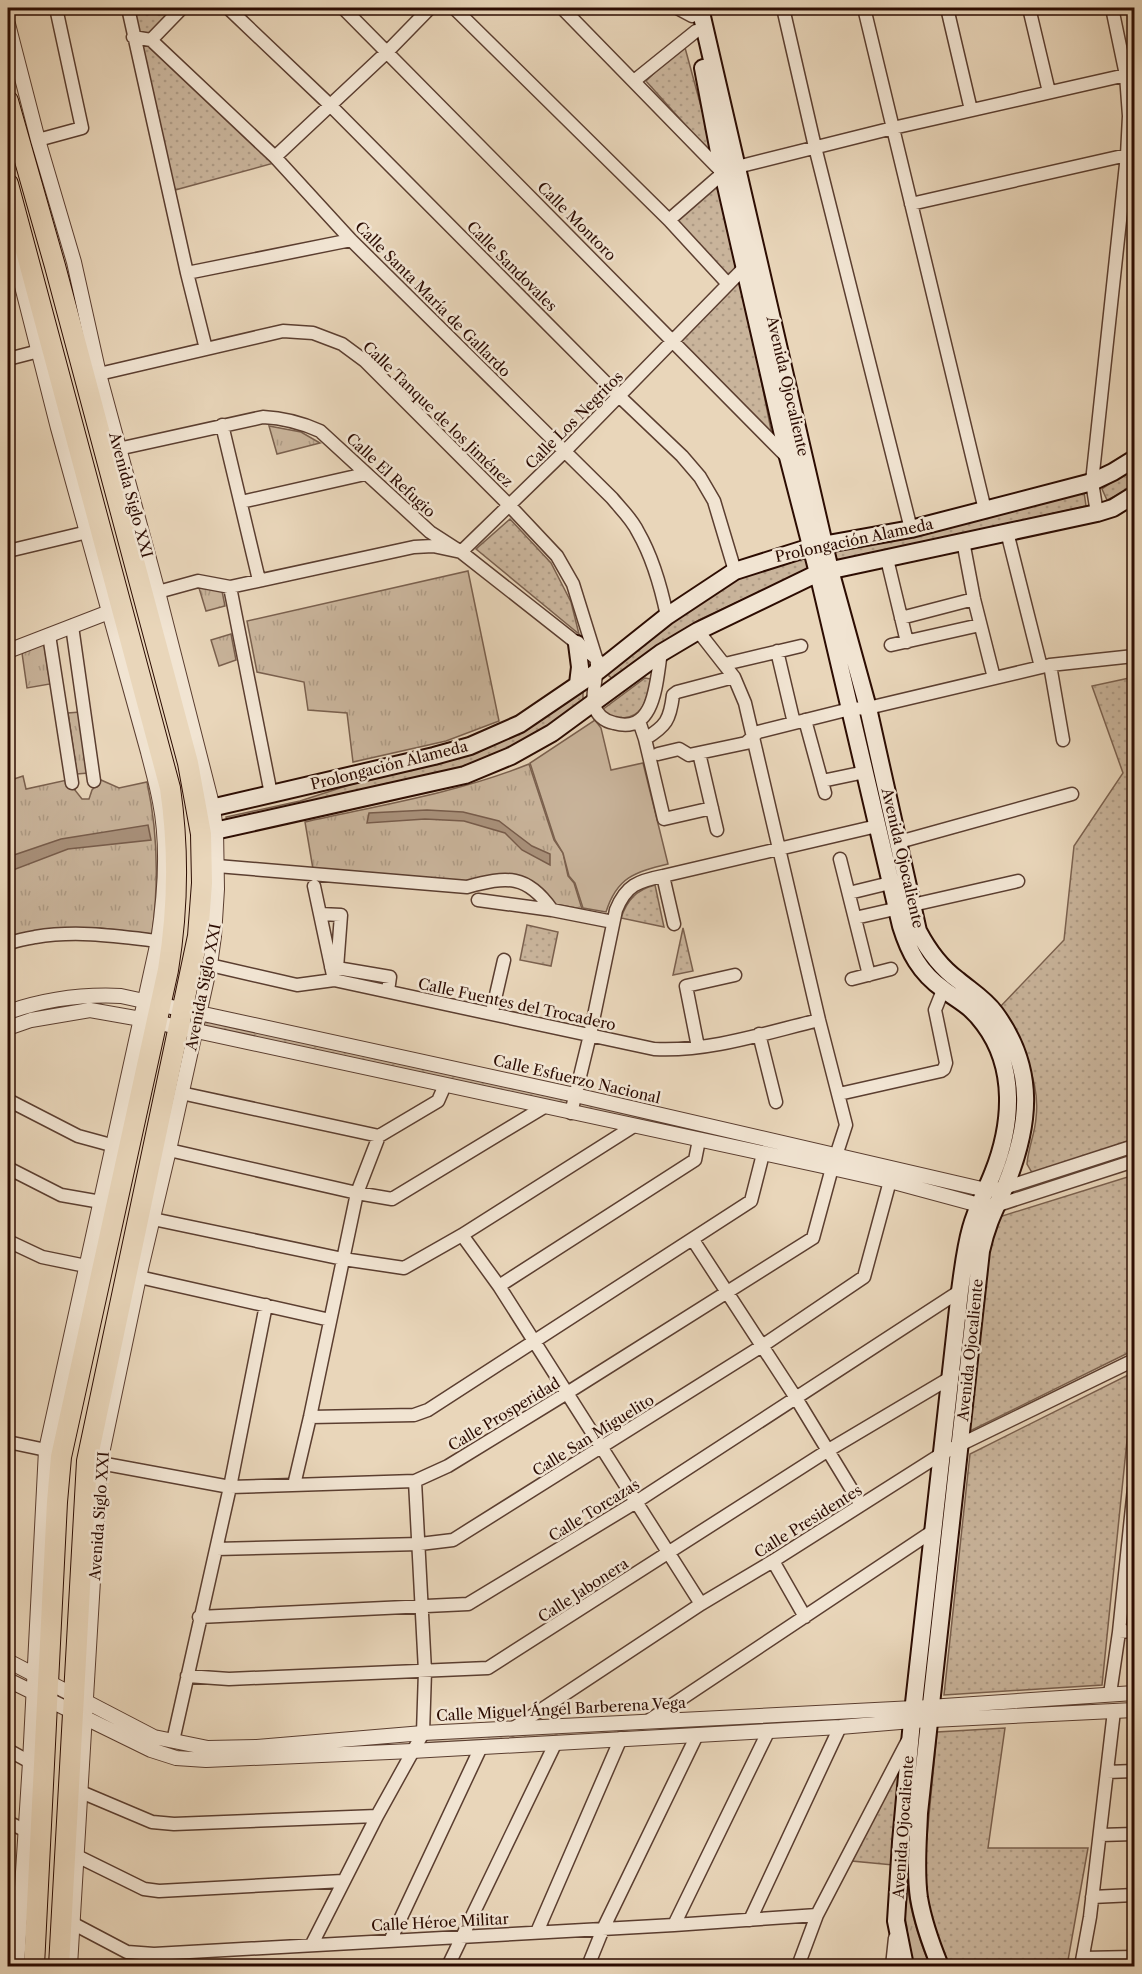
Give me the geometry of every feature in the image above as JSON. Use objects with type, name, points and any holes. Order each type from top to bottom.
[{"type":"highway","name":"Avenida Siglo XXI","points":[[17,110],[55,266],[122,491],[189,762],[206,810],[208,832],[189,1019],[87,1461],[88,1563],[73,1826],[59,1966]]},
{"type":"highway","points":[[8,184],[64,427],[170,788],[178,870],[174,933],[151,1012],[121,1148],[61,1457],[41,1689],[34,1966]]},
{"type":"highway","points":[[148,752],[170,788]]},
{"type":"highway","points":[[163,909],[178,870]]},
{"type":"main road","name":"Avenida Ojocaliente","points":[[691,14],[818,545],[850,709],[890,883],[929,952],[957,980],[978,994],[995,1013],[1012,1041],[1023,1075],[1026,1109],[1020,1143],[1004,1188],[986,1200]]},
{"type":"main road","name":"Avenida Ojocaliente","points":[[691,14],[730,170],[745,267],[788,458],[818,545]]},
{"type":"main road","name":"Prolongación Alameda","points":[[206,810],[434,756],[470,746],[520,724],[578,684],[597,665],[735,571],[818,545],[911,529],[1092,482],[1134,459]]},
{"type":"main road","name":"Prolongación Alameda","points":[[208,832],[465,775],[511,756],[552,733],[661,653],[698,631],[824,572],[1098,513],[1113,508],[1134,495]]},
{"type":"main road","name":"Avenida Ojocaliente","points":[[824,572],[868,708],[899,842],[908,947],[916,963],[943,990],[976,1013],[987,1028],[1007,1074],[1009,1101],[1005,1139],[986,1200],[971,1228],[960,1291],[912,1722],[901,1842],[896,1921],[905,1966]]},
{"type":"main road","points":[[576,644],[580,667],[578,684]]},
{"type":"main road","name":"Avenida Ojocaliente","points":[[940,1966],[926,1928],[919,1897],[917,1867],[919,1813],[981,1251],[986,1227],[986,1200]]},
{"type":"street","points":[[38,140],[82,128],[56,8]]},
{"type":"street","points":[[128,8],[206,349]]},
{"type":"street","points":[[134,37],[151,40],[182,8]]},
{"type":"street","name":"Calle Sandovales","points":[[228,8],[330,105],[619,396],[682,456],[700,477],[714,501],[735,571]]},
{"type":"street","name":"Calle Montoro","points":[[343,8],[788,458]]},
{"type":"street","points":[[275,157],[387,52],[430,8]]},
{"type":"street","points":[[454,8],[669,220],[728,284]]},
{"type":"street","points":[[562,8],[634,81],[730,170]]},
{"type":"street","points":[[783,8],[815,147],[911,529]]},
{"type":"street","points":[[864,8],[985,510]]},
{"type":"street","points":[[947,8],[971,110]]},
{"type":"street","points":[[1029,8],[1049,92]]},
{"type":"street","points":[[1098,513],[1092,482],[1127,155],[1129,116],[1126,75],[1112,8]]},
{"type":"street","points":[[634,81],[691,14]]},
{"type":"street","name":"Avenida Siglo XXI","points":[[8,24],[17,110],[38,140],[74,262],[118,449],[122,491],[158,592],[206,810]]},
{"type":"street","name":"Calle Santa María de Gallardo","points":[[151,40],[275,157],[351,240],[612,498],[638,530],[660,581],[667,616]]},
{"type":"street","points":[[669,220],[730,170],[893,128],[1126,75]]},
{"type":"street","points":[[911,204],[1127,155]]},
{"type":"street","points":[[8,231],[39,351],[64,427]]},
{"type":"street","points":[[187,273],[351,240]]},
{"type":"street","name":"Calle Los Negritos","points":[[461,552],[566,450],[745,267]]},
{"type":"street","name":"Calle Tanque de los Jiménez","points":[[99,374],[283,331],[313,333],[342,345],[365,361],[543,540],[567,570],[578,596],[597,665]]},
{"type":"street","points":[[8,360],[39,351]]},
{"type":"street","name":"Calle El Refugio","points":[[118,449],[263,417],[299,422],[320,431],[430,532],[461,552],[576,644],[597,665]]},
{"type":"street","points":[[222,425],[260,580]]},
{"type":"street","points":[[241,502],[365,474]]},
{"type":"street","points":[[8,551],[93,531],[109,612],[161,803],[165,839],[163,909],[151,1012]]},
{"type":"street","points":[[1007,532],[1046,666],[1063,740]]},
{"type":"street","points":[[963,541],[974,599],[994,678]]},
{"type":"street","points":[[158,592],[198,581],[230,587],[414,547],[433,546],[461,552]]},
{"type":"street","points":[[887,559],[907,642]]},
{"type":"street","points":[[230,587],[271,794]]},
{"type":"street","points":[[901,618],[974,599]]},
{"type":"street","points":[[8,651],[109,612]]},
{"type":"street","points":[[891,645],[980,625]]},
{"type":"street","points":[[72,626],[94,781]]},
{"type":"street","name":"Calle Prosperidad","points":[[100,1463],[230,1487],[415,1481],[448,1466],[813,1238],[846,1125],[819,1020],[745,703],[734,677],[698,631]]},
{"type":"street","points":[[49,635],[72,783]]},
{"type":"street","points":[[725,664],[801,645]]},
{"type":"street","points":[[777,651],[823,787],[865,772]]},
{"type":"street","points":[[597,665],[593,704],[598,715],[605,720],[624,725],[639,721],[648,712],[653,700],[661,653]]},
{"type":"street","points":[[658,754],[679,749],[689,755],[746,743],[758,732],[800,721],[850,709],[868,708],[1046,666],[1134,656]]},
{"type":"street","points":[[645,739],[660,730],[667,722],[671,713],[673,695],[677,692],[734,677]]},
{"type":"street","points":[[639,721],[664,819],[712,808]]},
{"type":"street","points":[[699,753],[717,830]]},
{"type":"street","points":[[899,842],[1072,794]]},
{"type":"street","points":[[571,1113],[590,1035],[613,922],[621,897],[633,885],[877,826]]},
{"type":"street","name":"Avenida Siglo XXI","points":[[88,1563],[100,1463],[181,1093],[189,1019],[210,965],[216,913],[217,866],[208,832]]},
{"type":"street","points":[[840,859],[869,975]]},
{"type":"street","points":[[217,866],[467,887],[509,880],[526,883],[540,894],[552,910]]},
{"type":"street","points":[[663,876],[674,924]]},
{"type":"street","points":[[855,918],[1018,881]]},
{"type":"street","points":[[849,893],[890,883]]},
{"type":"street","points":[[314,886],[334,972]]},
{"type":"street","points":[[478,900],[552,910],[613,922]]},
{"type":"street","points":[[320,914],[341,915],[334,972]]},
{"type":"street","points":[[8,944],[56,934],[85,933],[158,941]]},
{"type":"street","points":[[492,1012],[504,960]]},
{"type":"street","name":"Calle Fuentes del Trocadero","points":[[210,965],[297,986],[334,972],[388,991],[654,1049],[676,1050],[698,1047],[819,1020]]},
{"type":"street","points":[[852,979],[891,969]]},
{"type":"street","points":[[698,1047],[686,986],[735,975]]},
{"type":"street","points":[[839,1094],[944,1069],[946,1064],[935,1010],[943,990]]},
{"type":"street","name":"Calle Esfuerzo Nacional","points":[[8,1012],[41,1002],[89,994],[121,996],[151,1012]]},
{"type":"street","name":"Calle Esfuerzo Nacional","points":[[8,1028],[31,1020],[90,1010],[151,1012],[575,1095],[837,1155],[986,1200]]},
{"type":"street","name":"Calle Esfuerzo Nacional","points":[[189,1019],[445,1085],[986,1200]]},
{"type":"street","points":[[759,1034],[776,1102]]},
{"type":"street","points":[[294,1485],[357,1193],[379,1136],[438,1101],[445,1085]]},
{"type":"street","points":[[181,1093],[379,1136]]},
{"type":"street","points":[[8,1100],[78,1136],[121,1148],[101,1202],[46,1450],[41,1689],[30,1762],[26,1831],[14,1894],[16,1966]]},
{"type":"street","points":[[169,1150],[392,1199],[544,1107]]},
{"type":"street","points":[[153,1219],[343,1258],[404,1268],[462,1235],[634,1126]]},
{"type":"street","points":[[499,1286],[695,1160],[699,1140]]},
{"type":"street","points":[[1004,1188],[1134,1146]]},
{"type":"street","points":[[310,1417],[414,1415],[428,1410],[752,1201],[763,1154]]},
{"type":"street","points":[[986,1200],[1134,1161]]},
{"type":"street","points":[[8,1168],[61,1195],[101,1202]]},
{"type":"street","name":"Calle San Miguelito","points":[[216,1550],[420,1544],[453,1540],[762,1346],[864,1277],[890,1181]]},
{"type":"street","points":[[462,1235],[499,1286],[701,1604]]},
{"type":"street","points":[[693,1240],[796,1398],[861,1505]]},
{"type":"street","points":[[9,1245],[42,1257],[86,1266]]},
{"type":"street","points":[[139,1277],[330,1320]]},
{"type":"street","name":"Calle Torcazas","points":[[200,1617],[468,1604],[636,1502],[960,1291]]},
{"type":"street","points":[[173,1741],[230,1487],[266,1305]]},
{"type":"street","name":"Calle Presidentes","points":[[510,1730],[701,1604],[943,1453],[1134,1360]]},
{"type":"street","name":"Calle Jabonera","points":[[187,1676],[229,1679],[488,1668],[827,1451],[950,1378]]},
{"type":"street","points":[[8,1442],[46,1450]]},
{"type":"street","points":[[312,1944],[376,1816],[423,1733],[425,1671],[415,1481]]},
{"type":"street","points":[[1110,1694],[1134,1488]]},
{"type":"street","points":[[648,1722],[933,1531]]},
{"type":"street","points":[[772,1561],[805,1617]]},
{"type":"street","points":[[1119,1632],[1134,1631]]},
{"type":"street","name":"Calle Miguel Ángel Barberena Vega","points":[[8,1662],[41,1689]]},
{"type":"street","name":"Calle Miguel Ángel Barberena Vega","points":[[8,1680],[41,1689],[154,1737],[208,1748],[257,1747],[423,1733],[648,1722],[912,1722]]},
{"type":"street","name":"Calle Miguel Ángel Barberena Vega","points":[[80,1707],[151,1750],[176,1758],[206,1760],[412,1751],[912,1722],[931,1713],[1134,1693]]},
{"type":"street","name":"Avenida Siglo XXI","points":[[70,1966],[78,1856],[73,1826],[81,1792],[80,1707]]},
{"type":"street","name":"Calle Miguel Ángel Barberena Vega","points":[[931,1713],[1134,1710]]},
{"type":"street","points":[[1114,1711],[1082,1962],[1134,1957]]},
{"type":"street","points":[[798,1966],[817,1915],[912,1722]]},
{"type":"street","points":[[750,1920],[840,1727]]},
{"type":"street","points":[[674,1925],[769,1730]]},
{"type":"street","points":[[588,1966],[603,1929],[697,1735]]},
{"type":"street","points":[[537,1932],[621,1738]]},
{"type":"street","points":[[448,1966],[556,1742]]},
{"type":"street","points":[[390,1941],[481,1747]]},
{"type":"street","points":[[8,1750],[30,1762]]},
{"type":"street","points":[[1107,1772],[1134,1772]]},
{"type":"street","points":[[81,1792],[152,1822],[174,1824],[376,1816]]},
{"type":"street","points":[[8,1822],[26,1831]]},
{"type":"street","points":[[1100,1835],[1134,1834]]},
{"type":"street","points":[[78,1856],[144,1888],[159,1891],[343,1881]]},
{"type":"street","points":[[1092,1897],[1134,1895]]},
{"type":"street","name":"Calle Héroe Militar","points":[[72,1923],[127,1952],[154,1954],[817,1915]]},
{"type":"street","name":"Avenida Ojocaliente","points":[[892,1966],[896,1921]]},
{"type":"green space","points":[[134,8],[174,8],[149,35],[138,32]]},
{"type":"green space","points":[[138,44],[148,45],[274,163],[175,190]]},
{"type":"green space","points":[[684,44],[715,158],[646,81]]},
{"type":"green space","points":[[720,182],[740,266],[729,277],[676,221]]},
{"type":"green space","points":[[741,279],[773,440],[677,338]]},
{"type":"green space","points":[[269,426],[301,432],[320,443],[277,454]]},
{"type":"green space","points":[[1134,467],[1134,485],[1129,490],[1107,500],[1102,489]]},
{"type":"green space","points":[[1084,492],[1086,506],[836,563],[835,551]]},
{"type":"green space","points":[[510,519],[551,563],[571,602],[579,634],[476,549]]},
{"type":"green space","points":[[805,555],[808,569],[699,620],[618,677],[613,679],[609,676],[608,670],[611,666],[737,577]]},
{"type":"green space","points":[[468,571],[499,721],[446,741],[353,762],[347,713],[308,710],[304,682],[257,672],[247,621]]},
{"type":"green space","points":[[199,588],[222,591],[225,606],[206,611]]},
{"type":"green space","points":[[231,634],[236,660],[219,666],[211,640]]},
{"type":"green space","points":[[44,644],[50,684],[27,688],[22,653]]},
{"type":"green space","points":[[1134,677],[1134,1139],[1035,1173],[1027,1164],[1037,1103],[1032,1074],[999,1008],[1064,940],[1074,846],[1123,773],[1092,686]]},
{"type":"green space","points":[[645,678],[651,679],[648,692],[644,704],[636,714],[617,718],[602,710]]},
{"type":"green space","points":[[583,688],[583,703],[549,727],[480,763],[441,774],[227,820],[226,817],[300,801],[368,779],[438,762]]},
{"type":"green space","points":[[80,712],[88,773],[77,774],[68,713]]},
{"type":"green space","points":[[595,720],[601,728],[611,770],[643,763],[668,864],[637,873],[629,878],[616,891],[606,912],[583,908],[575,883],[569,876],[563,853],[555,840],[530,763]]},
{"type":"green space","points":[[529,764],[554,840],[563,853],[568,876],[574,883],[582,909],[554,904],[545,891],[532,881],[512,876],[468,883],[313,869],[305,822],[447,791]]},
{"type":"green space","points":[[23,776],[26,789],[67,780],[82,799],[89,799],[92,790],[101,780],[119,788],[147,782],[156,858],[156,895],[152,934],[100,928],[75,929],[8,939],[8,798],[11,796],[8,781]]},
{"type":"green space","points":[[655,885],[664,927],[621,918],[633,897]]},
{"type":"green space","points":[[527,925],[558,932],[551,966],[520,960]]},
{"type":"green space","points":[[683,928],[693,971],[673,975]]},
{"type":"green space","points":[[205,1019],[569,1097],[568,1107],[203,1028]]},
{"type":"green space","points":[[580,1100],[832,1157],[830,1165],[577,1110]]},
{"type":"green space","points":[[1134,1175],[1134,1350],[970,1431],[986,1250],[999,1217]]},
{"type":"green space","points":[[1134,1372],[1102,1685],[944,1695],[970,1454]]},
{"type":"green space","points":[[907,1711],[908,1718],[424,1743],[429,1738]]},
{"type":"green space","points":[[1005,1728],[988,1848],[1088,1848],[1067,1966],[948,1966],[936,1936],[923,1878],[937,1732]]},
{"type":"green space","points":[[902,1761],[893,1865],[852,1861]]},
{"type":"green space","points":[[905,1863],[913,1916],[930,1966],[912,1966],[903,1902]]},
{"type":"shaded area","points":[[427,810],[463,812],[499,821],[532,846],[550,854],[550,865],[522,850],[505,833],[464,821],[425,819],[367,823],[369,813]]},
{"type":"shaded area","points":[[148,825],[151,840],[68,849],[8,872],[8,858],[61,839]]}]
